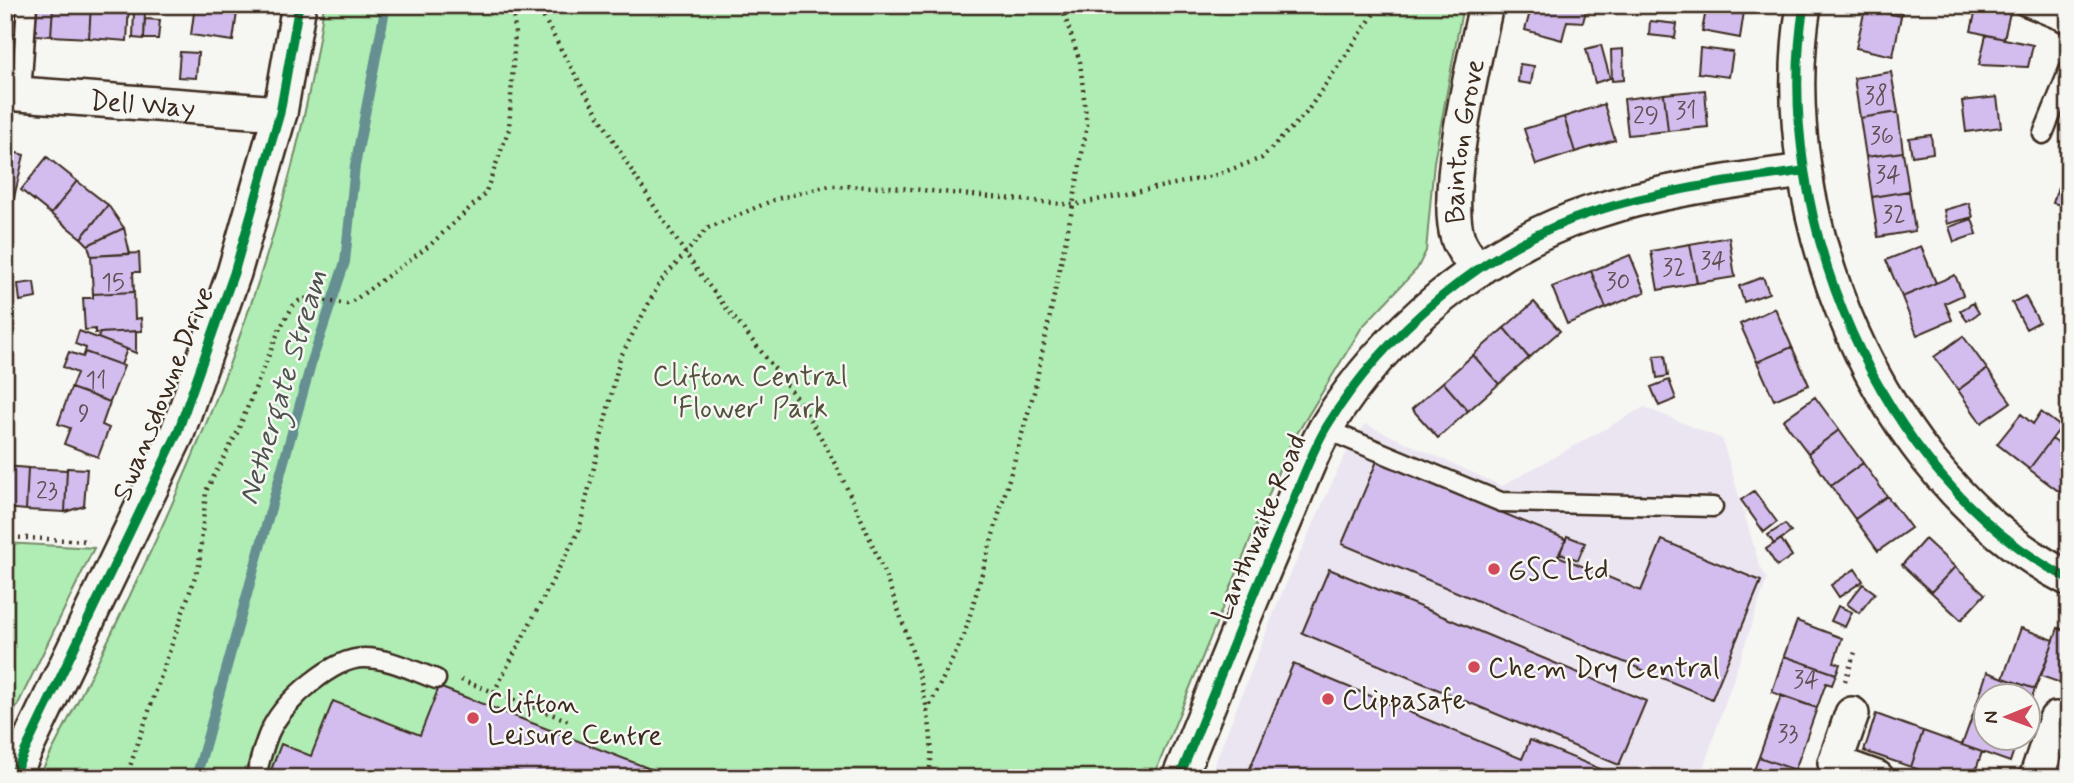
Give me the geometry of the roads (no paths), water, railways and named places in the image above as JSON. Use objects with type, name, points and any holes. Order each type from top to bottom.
[{"type":"street","name":"Swansdowne Drive","points":[[12,778],[177,434],[234,273],[279,113],[299,5]]},
{"type":"street","name":"Bainton Grove","points":[[1478,270],[1458,238],[1455,195],[1465,112],[1486,5]]},
{"type":"street","points":[[1804,5],[1797,94],[1803,171],[1824,261],[1842,314],[1887,398],[1943,474],[2009,540],[2069,579]]},
{"type":"street","name":"Dell Way","points":[[13,94],[279,113]]},
{"type":"street","name":"Lanthwaite Road","points":[[1179,778],[1256,586],[1325,429],[1372,365],[1441,299],[1478,270],[1526,240],[1587,214],[1640,198],[1699,185],[1803,171]]},
{"type":"street","points":[[1852,714],[1835,763],[1877,778]]},
{"type":"street","points":[[2036,778],[2056,719]]},
{"type":"lane","points":[[13,94],[27,5]]},
{"type":"lane","points":[[2023,5],[2069,24]]},
{"type":"lane","points":[[2043,134],[2069,70]]},
{"type":"lane","points":[[1325,429],[1501,502],[1713,507]]},
{"type":"lane","points":[[255,778],[272,726],[307,686],[342,663],[362,658],[385,660],[436,679]]},
{"type":"waterway","name":"Nethergate Stream","points":[[196,778],[311,364],[345,262],[355,166],[386,5]]},
{"type":"place","name":"GSC Ltd","points":[[1494,569]]},
{"type":"place","name":"Chem Dry Central","points":[[1474,667]]},
{"type":"place","name":"Clippasafe","points":[[1328,699]]},
{"type":"place","name":"Clifton Leisure Centre","points":[[473,718]]},
{"type":"park label","name":"Clifton Central 'Flower' Park","points":[[750,391]]}]
